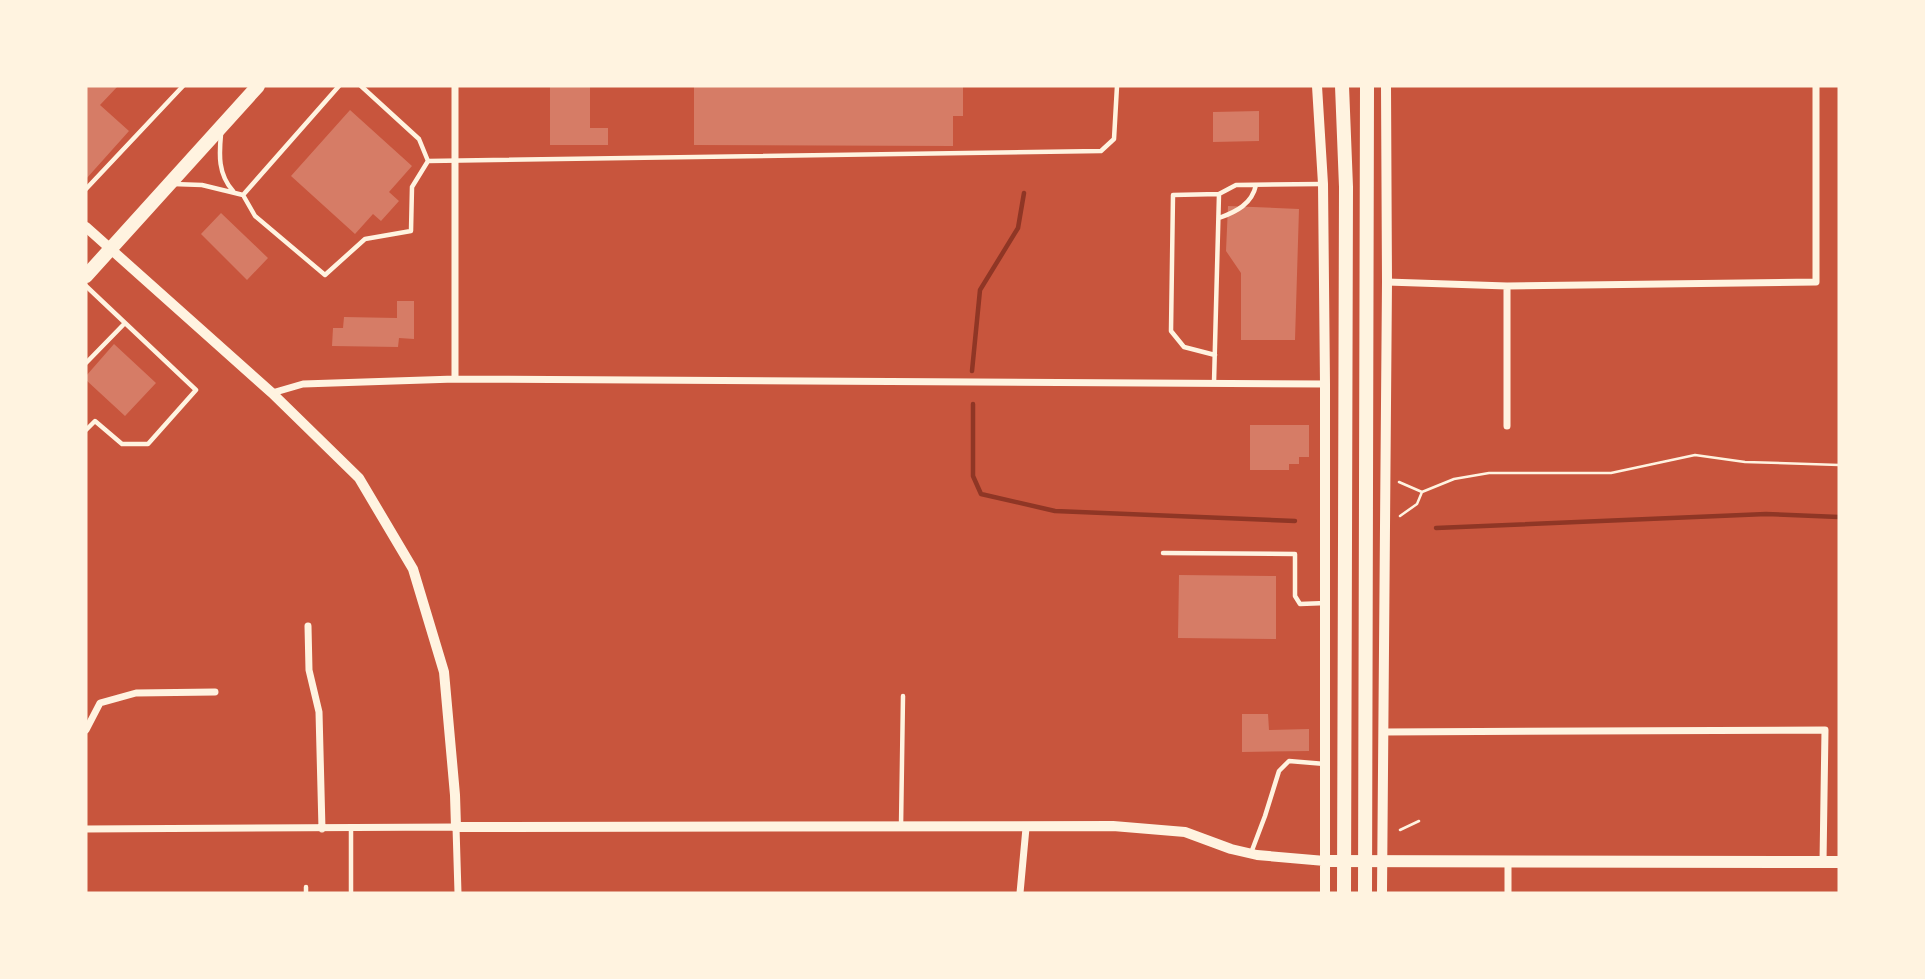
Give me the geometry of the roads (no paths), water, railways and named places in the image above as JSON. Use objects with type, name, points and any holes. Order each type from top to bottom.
[{"type":"main road","points":[[86,276],[258,86]]},
{"type":"main road","points":[[1342,86],[1346,187],[1344,893]]},
{"type":"main road","points":[[1365,893],[1367,86]]},
{"type":"main road","points":[[1325,861],[1839,862]]},
{"type":"street","points":[[455,86],[455,379]]},
{"type":"street","points":[[1317,86],[1323,184],[1325,384],[1325,893]]},
{"type":"street","points":[[1382,893],[1386,86]]},
{"type":"street","points":[[1387,282],[1507,286],[1816,282],[1816,86]]},
{"type":"street","points":[[86,227],[272,393],[359,478],[413,569],[444,673],[455,795],[458,893]]},
{"type":"street","points":[[1507,286],[1507,426]]},
{"type":"street","points":[[272,393],[303,384],[455,379],[1325,384]]},
{"type":"street","points":[[308,626],[309,670],[319,712],[322,829]]},
{"type":"street","points":[[86,730],[100,703],[136,693],[215,692]]},
{"type":"street","points":[[1384,732],[1825,730],[1823,862]]},
{"type":"street","points":[[86,829],[1113,826],[1185,832],[1251,853],[1325,861]]},
{"type":"street","points":[[1020,893],[1026,828]]},
{"type":"street","points":[[1508,862],[1508,893]]},
{"type":"lane","points":[[86,189],[183,86]]},
{"type":"lane","points":[[221,129],[219,158],[225,182],[238,196],[243,195],[339,86]]},
{"type":"lane","points":[[361,86],[419,139],[428,161]]},
{"type":"lane","points":[[428,161],[1101,151],[1114,139],[1117,86]]},
{"type":"lane","points":[[243,195],[255,216],[325,275],[365,239],[411,231],[412,187],[428,161]]},
{"type":"lane","points":[[168,184],[202,185],[233,192]]},
{"type":"lane","points":[[1214,355],[1184,347],[1171,331],[1173,195],[1219,194],[1236,185],[1323,184]]},
{"type":"lane","points":[[1219,219],[1250,201],[1256,185]]},
{"type":"lane","points":[[1214,383],[1219,194]]},
{"type":"lane","points":[[86,286],[196,390],[148,443],[122,444],[95,421],[86,430]]},
{"type":"lane","points":[[86,363],[125,323]]},
{"type":"lane","points":[[1163,553],[1295,554],[1296,596],[1300,604],[1326,603]]},
{"type":"lane","points":[[901,828],[903,696]]},
{"type":"lane","points":[[1251,853],[1279,771],[1289,761],[1326,764]]},
{"type":"lane","points":[[351,829],[351,893]]},
{"type":"waterway","points":[[972,371],[980,290],[1018,228],[1024,193]]},
{"type":"waterway","points":[[973,404],[973,476],[981,494],[1055,511],[1295,521]]},
{"type":"waterway","points":[[1436,528],[1766,514],[1839,517]]}]
